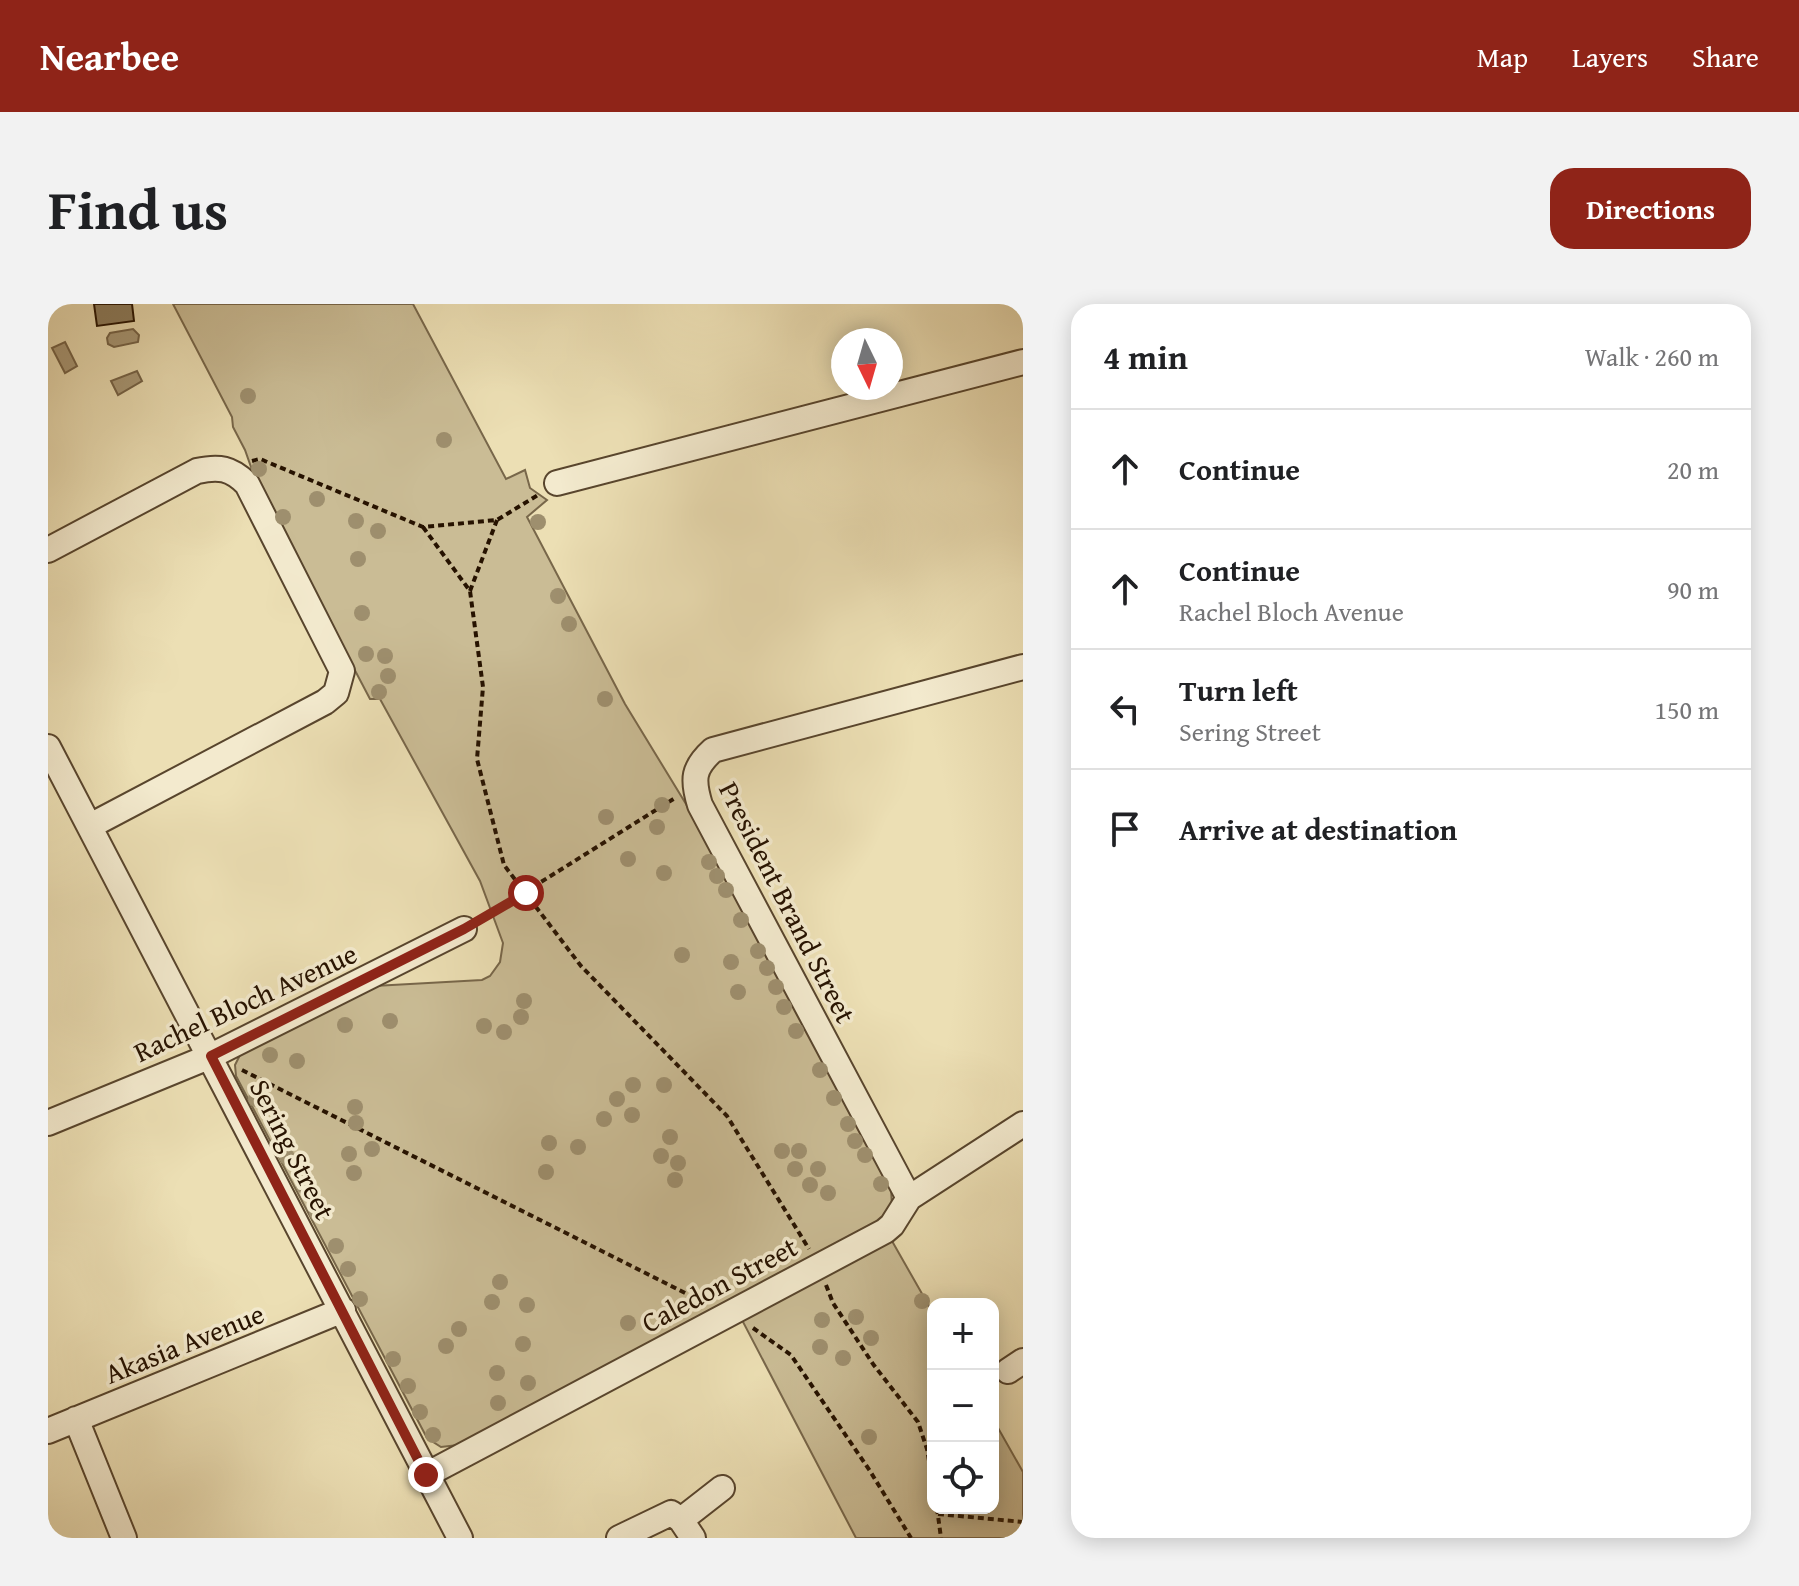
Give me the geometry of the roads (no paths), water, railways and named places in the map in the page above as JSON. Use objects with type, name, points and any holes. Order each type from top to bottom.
[{"type":"street","points":[[557,483],[1023,362]]},
{"type":"street","points":[[48,550],[197,471],[227,468],[247,484],[342,671],[336,693],[325,702],[90,826]]},
{"type":"street","name":"President Brand Street","points":[[909,1198],[700,805],[694,786],[697,767],[713,750],[1023,667]]},
{"type":"street","name":"Sering Street","points":[[48,747],[460,1538]]},
{"type":"street","name":"Rachel Bloch Avenue","points":[[48,1123],[211,1056],[464,929]]},
{"type":"street","name":"Caledon Street","points":[[426,1475],[885,1231],[909,1198],[1023,1124]]},
{"type":"street","name":"Akasia Avenue","points":[[48,1431],[343,1310]]},
{"type":"street","points":[[76,1419],[124,1538]]},
{"type":"street","points":[[619,1538],[666,1513],[676,1515],[687,1529],[722,1488]]}]
